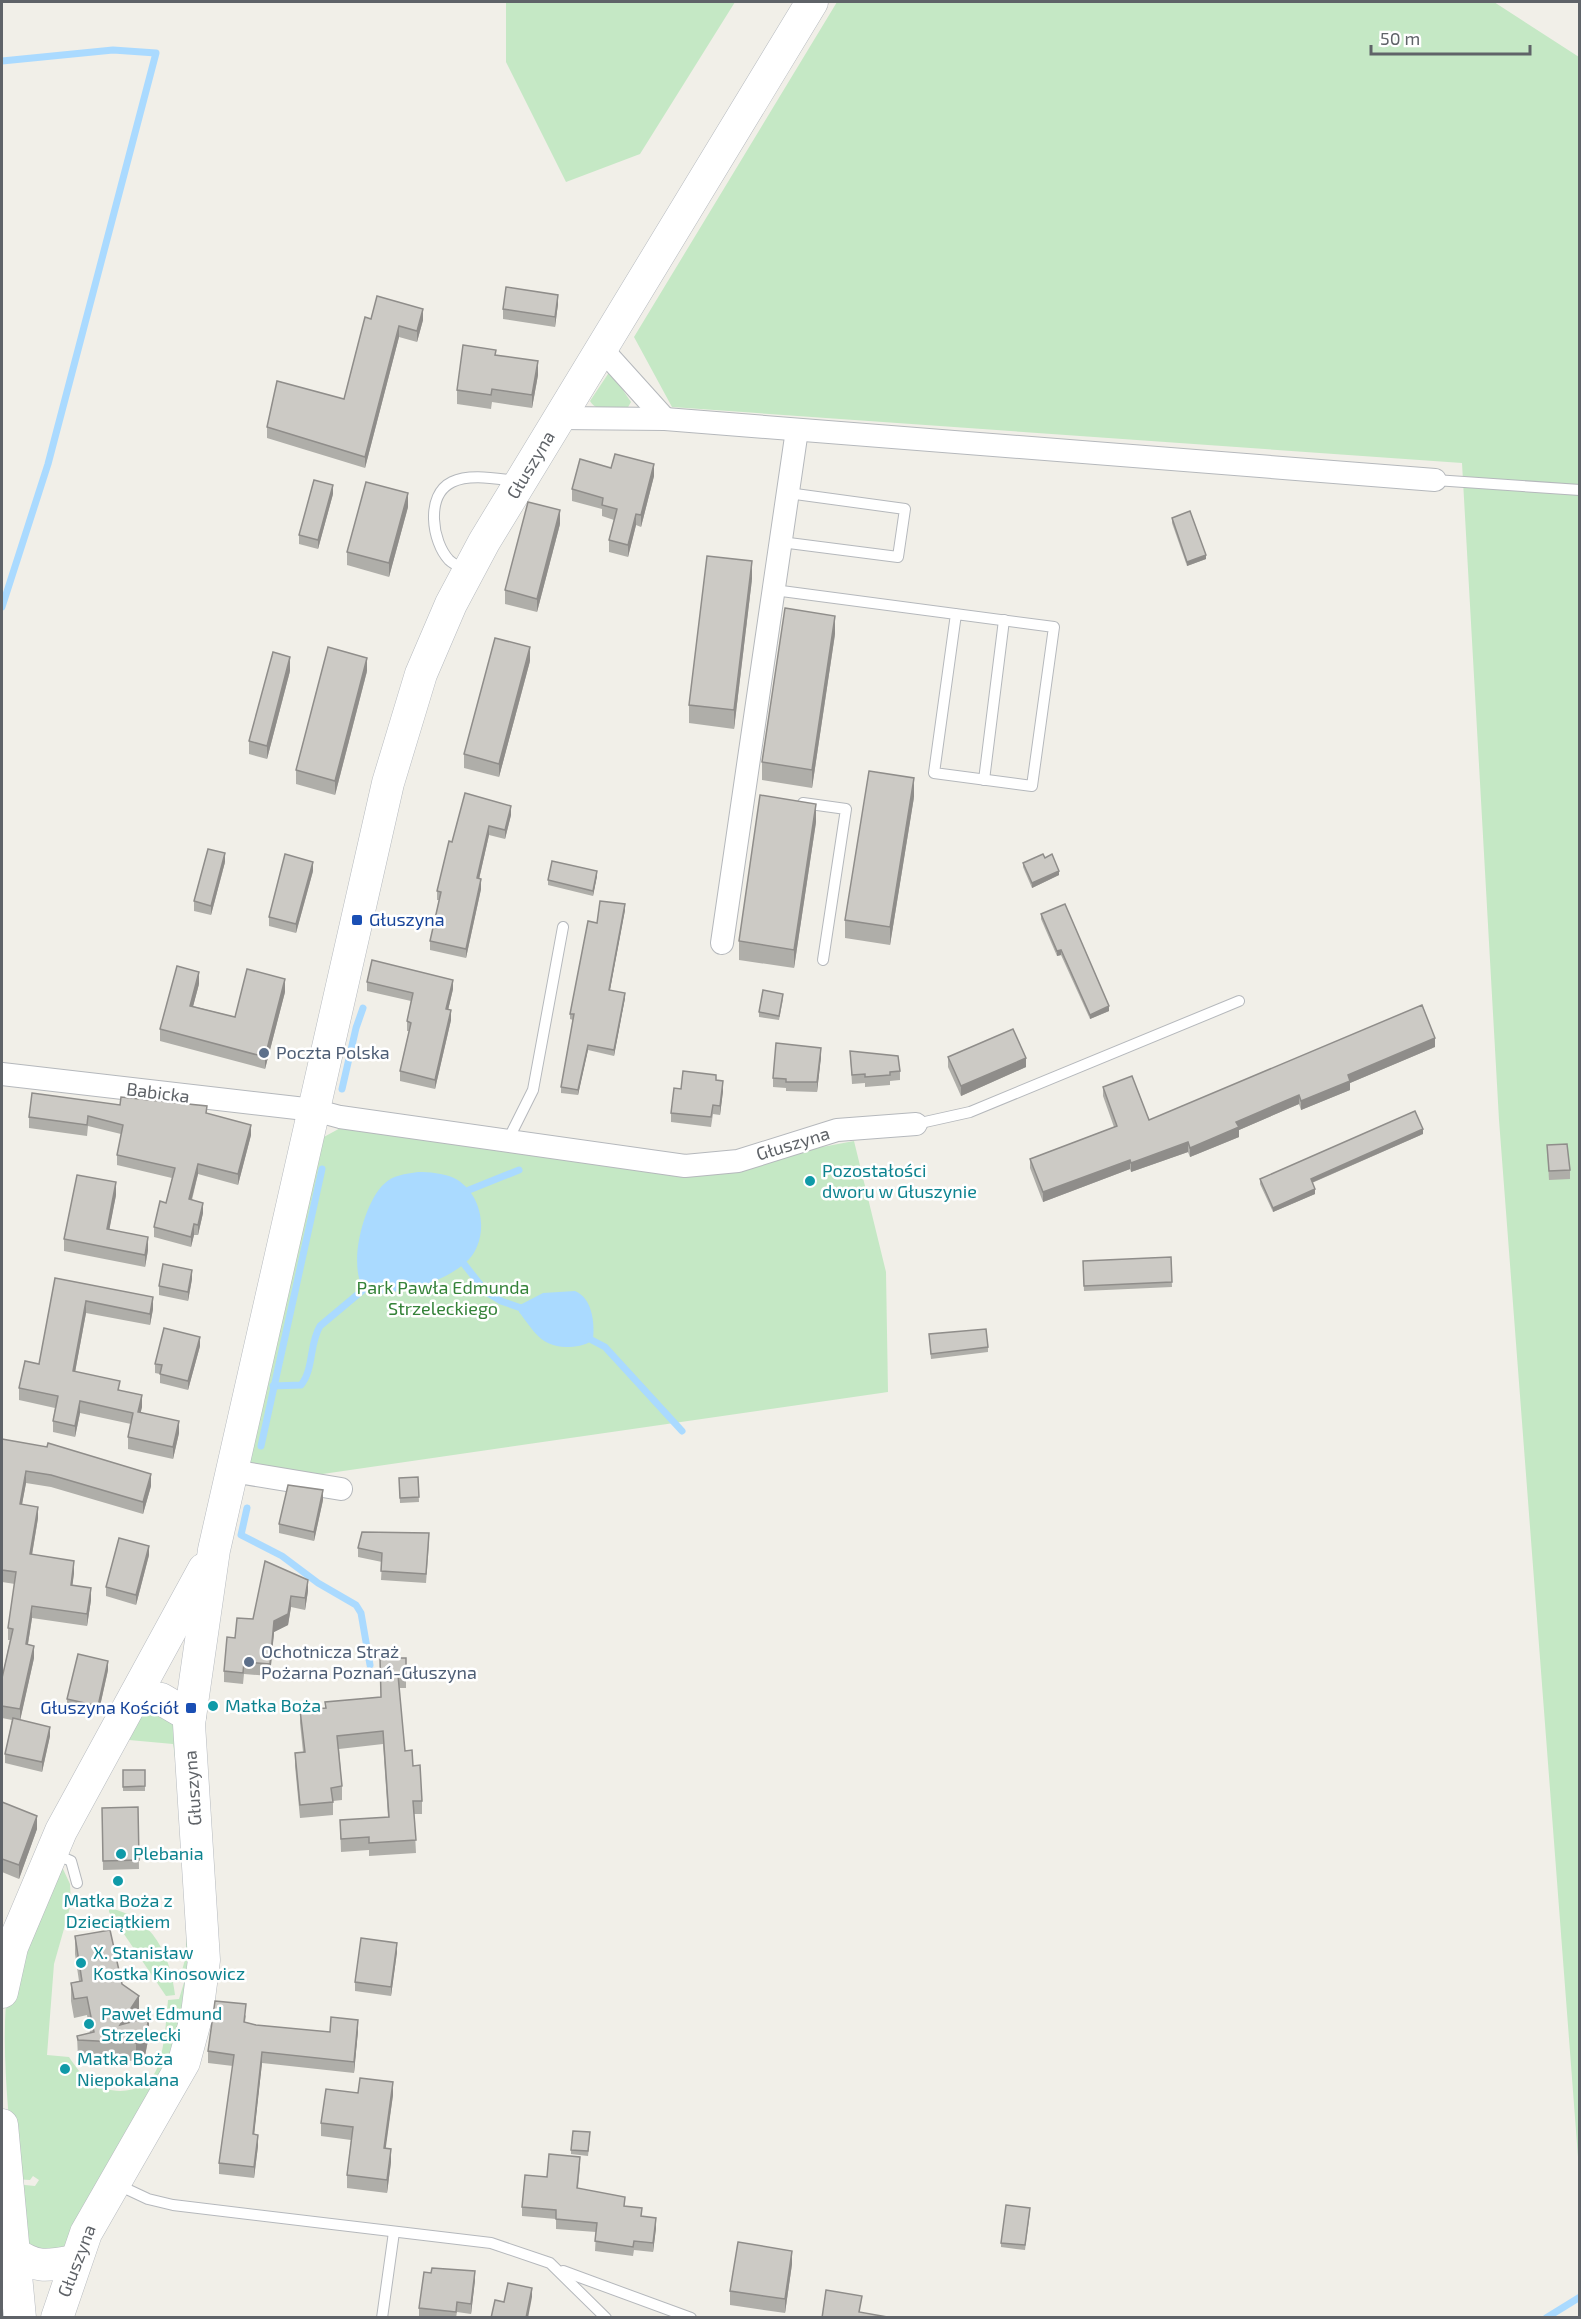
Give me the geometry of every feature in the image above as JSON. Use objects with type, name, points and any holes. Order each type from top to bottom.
[{"type":"street","name":"Głuszyna","points":[[57,2318],[86,2233],[113,2182],[184,2062],[202,1987],[204,1960],[190,1716],[214,1550],[388,783],[422,674],[468,571],[520,481],[812,2]]},
{"type":"street","points":[[601,348],[665,419]]},
{"type":"street","points":[[559,418],[665,419],[1435,480]]},
{"type":"street","points":[[722,943],[749,797],[774,590],[797,430]]},
{"type":"street","name":"Babicka","points":[[2,1074],[314,1110]]},
{"type":"street","name":"Głuszyna","points":[[314,1110],[340,1117],[685,1166],[738,1161],[837,1130],[916,1124]]},
{"type":"street","points":[[232,1471],[341,1489]]},
{"type":"street","name":"Głuszyna","points":[[2,1992],[12,1947],[52,1853],[214,1550]]},
{"type":"street","points":[[135,1696],[161,1699],[190,1716]]},
{"type":"street","points":[[2,2125],[20,2318]]},
{"type":"street","points":[[13,2252],[34,2265],[50,2266],[75,2261]]},
{"type":"lane","points":[[468,571],[450,561],[440,546],[434,523],[435,501],[450,482],[464,478],[520,481]]},
{"type":"lane","points":[[1435,480],[1580,490]]},
{"type":"lane","points":[[781,542],[898,557],[905,509],[788,493]]},
{"type":"lane","points":[[774,590],[1004,620],[1054,627],[1032,786],[934,773],[956,614]]},
{"type":"lane","points":[[984,780],[1004,620]]},
{"type":"lane","points":[[789,802],[846,809],[823,960]]},
{"type":"lane","points":[[507,1142],[533,1090],[563,927]]},
{"type":"lane","points":[[916,1124],[970,1112],[1239,1001]]},
{"type":"lane","points":[[52,1853],[71,1861],[77,1883]]},
{"type":"lane","points":[[113,2182],[148,2199],[173,2205],[491,2243],[540,2258],[560,2270],[691,2318]]},
{"type":"lane","points":[[382,2318],[394,2232]]},
{"type":"lane","points":[[560,2270],[606,2318]]},
{"type":"green space","points":[[506,2],[735,2],[640,154],[566,182],[506,62]]},
{"type":"green space","points":[[837,2],[1494,2],[1579,57],[1579,2170],[1499,1120],[1462,463],[672,407],[634,337]]},
{"type":"green space","points":[[610,371],[631,402],[627,409],[601,409],[590,401]]},
{"type":"green space","name":"Park Pawła Edmunda Strzeleckiego","points":[[344,1126],[684,1173],[854,1141],[886,1272],[888,1392],[302,1477],[244,1469],[322,1138]]},
{"type":"green space","points":[[148,1709],[163,1709],[169,1716],[173,1715],[176,1735],[183,1735],[197,1898],[194,1980],[187,2019],[175,2058],[161,2089],[108,2178],[103,2175],[71,2243],[64,2251],[55,2255],[36,2254],[22,2239],[17,2217],[15,2184],[35,2186],[39,2180],[33,2176],[30,2180],[14,2179],[6,2081],[5,2031],[11,1968],[48,1875],[54,1869],[63,1869],[70,1884],[71,1904],[54,1964],[47,2055],[69,2057],[85,2077],[100,2087],[119,2091],[138,2087],[153,2075],[158,2066],[164,2041],[168,2000],[179,1999],[186,1976],[181,1974],[186,1956],[186,1831],[173,1744],[129,1740],[107,1770],[102,1783],[99,1778],[133,1713],[136,1716]]},
{"type":"green space","points":[[109,1908],[137,1920],[157,1940],[169,1966],[175,1995],[166,1996],[109,1912]]},
{"type":"water","points":[[418,1172],[445,1175],[464,1185],[478,1206],[481,1231],[478,1244],[473,1255],[464,1264],[443,1277],[407,1289],[369,1295],[362,1285],[358,1272],[357,1256],[363,1222],[376,1193],[384,1184],[400,1175]]},
{"type":"water","points":[[575,1291],[581,1294],[589,1305],[593,1318],[593,1340],[583,1345],[566,1347],[550,1344],[538,1336],[519,1312],[518,1306],[543,1293]]},
{"type":"building","points":[[506,287],[558,295],[555,317],[503,309]]},
{"type":"building","points":[[377,296],[423,309],[417,331],[399,326],[365,457],[267,427],[277,381],[344,399],[365,317],[371,319]]},
{"type":"building","points":[[463,345],[496,350],[495,355],[538,361],[532,395],[492,389],[491,395],[457,390]]},
{"type":"building","points":[[615,454],[654,464],[641,515],[636,514],[628,545],[609,540],[617,509],[602,505],[603,498],[572,489],[580,459],[611,468]]},
{"type":"building","points":[[314,480],[333,485],[318,540],[299,535]]},
{"type":"building","points":[[366,482],[408,493],[389,563],[347,552]]},
{"type":"building","points":[[528,502],[560,510],[537,599],[505,590]]},
{"type":"building","points":[[1190,511],[1206,555],[1187,562],[1172,518]]},
{"type":"building","points":[[707,556],[752,561],[734,710],[689,705]]},
{"type":"building","points":[[785,608],[835,616],[812,770],[762,762]]},
{"type":"building","points":[[495,638],[530,647],[499,764],[464,754]]},
{"type":"building","points":[[328,647],[367,658],[335,781],[296,770]]},
{"type":"building","points":[[273,652],[290,657],[267,746],[249,741]]},
{"type":"building","points":[[869,771],[914,778],[890,927],[845,920]]},
{"type":"building","points":[[465,793],[511,806],[505,830],[489,826],[477,878],[481,879],[466,949],[430,941],[441,892],[437,891],[449,841],[452,842]]},
{"type":"building","points":[[760,795],[816,804],[794,950],[739,941]]},
{"type":"building","points":[[208,849],[225,853],[211,906],[194,901]]},
{"type":"building","points":[[285,854],[313,862],[296,924],[269,917]]},
{"type":"building","points":[[1043,854],[1045,858],[1052,854],[1059,871],[1032,883],[1023,863]]},
{"type":"building","points":[[552,861],[597,871],[593,891],[548,880]]},
{"type":"building","points":[[600,901],[625,904],[609,990],[625,993],[614,1050],[588,1045],[578,1090],[561,1087],[574,1014],[570,1014],[588,921],[597,923]]},
{"type":"building","points":[[1065,904],[1109,1006],[1090,1015],[1061,950],[1057,951],[1041,914]]},
{"type":"building","points":[[372,960],[453,980],[446,1009],[451,1010],[435,1080],[400,1071],[411,1023],[407,1021],[413,993],[367,982]]},
{"type":"building","points":[[177,966],[199,972],[190,1006],[235,1017],[247,969],[285,979],[265,1057],[160,1029]]},
{"type":"building","points":[[763,990],[783,994],[779,1016],[759,1012]]},
{"type":"building","points":[[1422,1005],[1435,1038],[1348,1075],[1350,1081],[1301,1101],[1299,1095],[1236,1122],[1239,1127],[1190,1148],[1188,1142],[1131,1163],[1130,1160],[1043,1192],[1030,1159],[1117,1126],[1103,1087],[1132,1076],[1149,1120]]},
{"type":"building","points":[[1013,1029],[1026,1058],[961,1086],[948,1057]]},
{"type":"building","points":[[776,1043],[821,1048],[817,1082],[786,1082],[786,1079],[773,1078]]},
{"type":"building","points":[[850,1051],[898,1056],[900,1071],[890,1072],[890,1075],[865,1077],[865,1074],[852,1075]]},
{"type":"building","points":[[683,1071],[716,1075],[716,1080],[723,1081],[720,1106],[713,1105],[711,1117],[671,1113],[674,1088],[681,1089]]},
{"type":"building","points":[[32,1093],[120,1105],[121,1097],[207,1106],[206,1113],[251,1125],[238,1174],[198,1164],[189,1199],[203,1203],[198,1225],[194,1224],[191,1237],[154,1227],[160,1201],[166,1203],[175,1168],[117,1155],[123,1125],[88,1116],[87,1125],[29,1117]]},
{"type":"building","points":[[1415,1111],[1423,1129],[1311,1179],[1315,1189],[1273,1208],[1260,1179]]},
{"type":"building","points":[[1567,1144],[1570,1170],[1549,1171],[1547,1145]]},
{"type":"building","points":[[77,1175],[116,1182],[107,1229],[148,1237],[145,1255],[64,1239]]},
{"type":"building","points":[[1171,1257],[1172,1282],[1084,1286],[1083,1261]]},
{"type":"building","points":[[163,1264],[192,1270],[188,1292],[159,1286]]},
{"type":"building","points":[[55,1278],[153,1297],[150,1314],[86,1301],[73,1371],[120,1381],[118,1390],[142,1395],[138,1412],[179,1421],[173,1447],[128,1437],[133,1413],[80,1401],[75,1426],[53,1421],[58,1396],[19,1388],[25,1361],[39,1364]]},
{"type":"building","points":[[164,1328],[200,1337],[188,1381],[160,1374],[162,1365],[155,1364]]},
{"type":"building","points":[[986,1329],[988,1347],[931,1354],[929,1334]]},
{"type":"building","points":[[2,1439],[47,1447],[48,1443],[151,1474],[143,1502],[51,1475],[26,1471],[20,1504],[38,1507],[30,1554],[74,1561],[71,1585],[91,1588],[87,1614],[32,1606],[26,1644],[34,1646],[20,1709],[2,1706],[2,1678],[13,1629],[8,1628],[16,1572],[2,1570]]},
{"type":"building","points":[[418,1477],[419,1497],[400,1498],[399,1478]]},
{"type":"building","points":[[288,1485],[323,1490],[314,1532],[279,1524]]},
{"type":"building","points":[[362,1532],[429,1533],[426,1574],[381,1571],[382,1553],[358,1548]]},
{"type":"building","points":[[119,1538],[149,1546],[136,1595],[106,1587]]},
{"type":"building","points":[[265,1561],[308,1580],[305,1598],[291,1596],[288,1614],[274,1621],[270,1664],[244,1662],[243,1673],[224,1671],[227,1637],[235,1638],[237,1618],[253,1619]]},
{"type":"building","points":[[78,1654],[108,1661],[98,1706],[67,1699]]},
{"type":"building","points":[[380,1658],[406,1658],[406,1675],[398,1675],[405,1751],[412,1750],[413,1766],[420,1765],[422,1801],[413,1801],[416,1840],[369,1843],[369,1837],[341,1839],[340,1820],[389,1817],[383,1731],[337,1736],[342,1786],[331,1788],[333,1802],[300,1805],[295,1753],[305,1752],[300,1710],[326,1708],[325,1702],[381,1697]]},
{"type":"building","points":[[13,1718],[50,1727],[42,1762],[5,1754]]},
{"type":"building","points":[[123,1770],[145,1770],[145,1786],[123,1787]]},
{"type":"building","points":[[2,1802],[37,1816],[19,1865],[2,1859]]},
{"type":"building","name":"Plebania","points":[[138,1807],[139,1860],[103,1861],[102,1808]]},
{"type":"building","points":[[110,1930],[122,1984],[139,1996],[120,2025],[149,2017],[145,2038],[136,2043],[78,2040],[77,2036],[94,2032],[87,1997],[74,1999],[71,1983],[82,1981],[75,1936]]},
{"type":"building","points":[[361,1938],[397,1943],[391,1987],[355,1982]]},
{"type":"building","points":[[215,2001],[246,2004],[244,2022],[256,2025],[330,2032],[331,2017],[358,2020],[354,2062],[262,2052],[253,2134],[258,2135],[254,2167],[219,2163],[234,2055],[208,2051]]},
{"type":"building","points":[[360,2078],[393,2082],[384,2148],[391,2149],[387,2180],[347,2175],[353,2127],[321,2123],[326,2089],[358,2093]]},
{"type":"building","points":[[573,2131],[590,2132],[588,2151],[571,2150]]},
{"type":"building","points":[[549,2154],[580,2157],[577,2188],[625,2197],[624,2206],[642,2208],[641,2216],[656,2218],[653,2243],[634,2241],[633,2247],[595,2241],[597,2223],[556,2219],[556,2210],[522,2207],[525,2175],[547,2177]]},
{"type":"building","points":[[1006,2205],[1030,2208],[1025,2245],[1001,2243]]},
{"type":"building","points":[[738,2242],[792,2251],[785,2299],[730,2291]]},
{"type":"building","points":[[432,2268],[475,2271],[471,2304],[457,2302],[456,2312],[419,2308],[424,2272],[431,2273]]},
{"type":"building","points":[[508,2283],[532,2288],[526,2318],[491,2318],[495,2300],[504,2302]]},
{"type":"building","points":[[826,2290],[862,2296],[859,2312],[893,2318],[822,2318]]},
{"type":"waterway","points":[[2,61],[113,50],[156,53],[48,464],[2,607]]},
{"type":"waterway","points":[[342,1089],[363,1008]]},
{"type":"waterway","points":[[261,1446],[322,1169]]},
{"type":"waterway","points":[[469,1190],[519,1170]]},
{"type":"waterway","points":[[464,1264],[486,1292],[501,1301],[524,1309]]},
{"type":"waterway","points":[[273,1386],[301,1385],[308,1372],[314,1341],[320,1326],[363,1290]]},
{"type":"waterway","points":[[586,1337],[605,1347],[682,1431]]},
{"type":"waterway","points":[[247,1508],[241,1535],[282,1556],[318,1583],[356,1605],[361,1613],[370,1665]]},
{"type":"waterway","points":[[1546,2318],[1580,2297]]},
{"type":"place","name":"Głuszyna","points":[[357,920]]},
{"type":"place","name":"Poczta Polska","points":[[264,1053]]},
{"type":"place","name":"Pozostałości dworu w Głuszynie","points":[[810,1181]]},
{"type":"place","name":"Ochotnicza Straż Pożarna Poznań-Głuszyna","points":[[249,1662]]},
{"type":"place","name":"Matka Boża","points":[[213,1706]]},
{"type":"place","name":"Głuszyna Kościół","points":[[191,1708]]},
{"type":"place","name":"Plebania","points":[[121,1854]]},
{"type":"place","name":"Matka Boża z Dzieciątkiem","points":[[118,1881]]},
{"type":"place","name":"X. Stanisław Kostka Kinosowicz","points":[[81,1963]]},
{"type":"place","name":"Paweł Edmund Strzelecki","points":[[89,2024]]},
{"type":"place","name":"Matka Boża Niepokalana","points":[[65,2069]]}]
